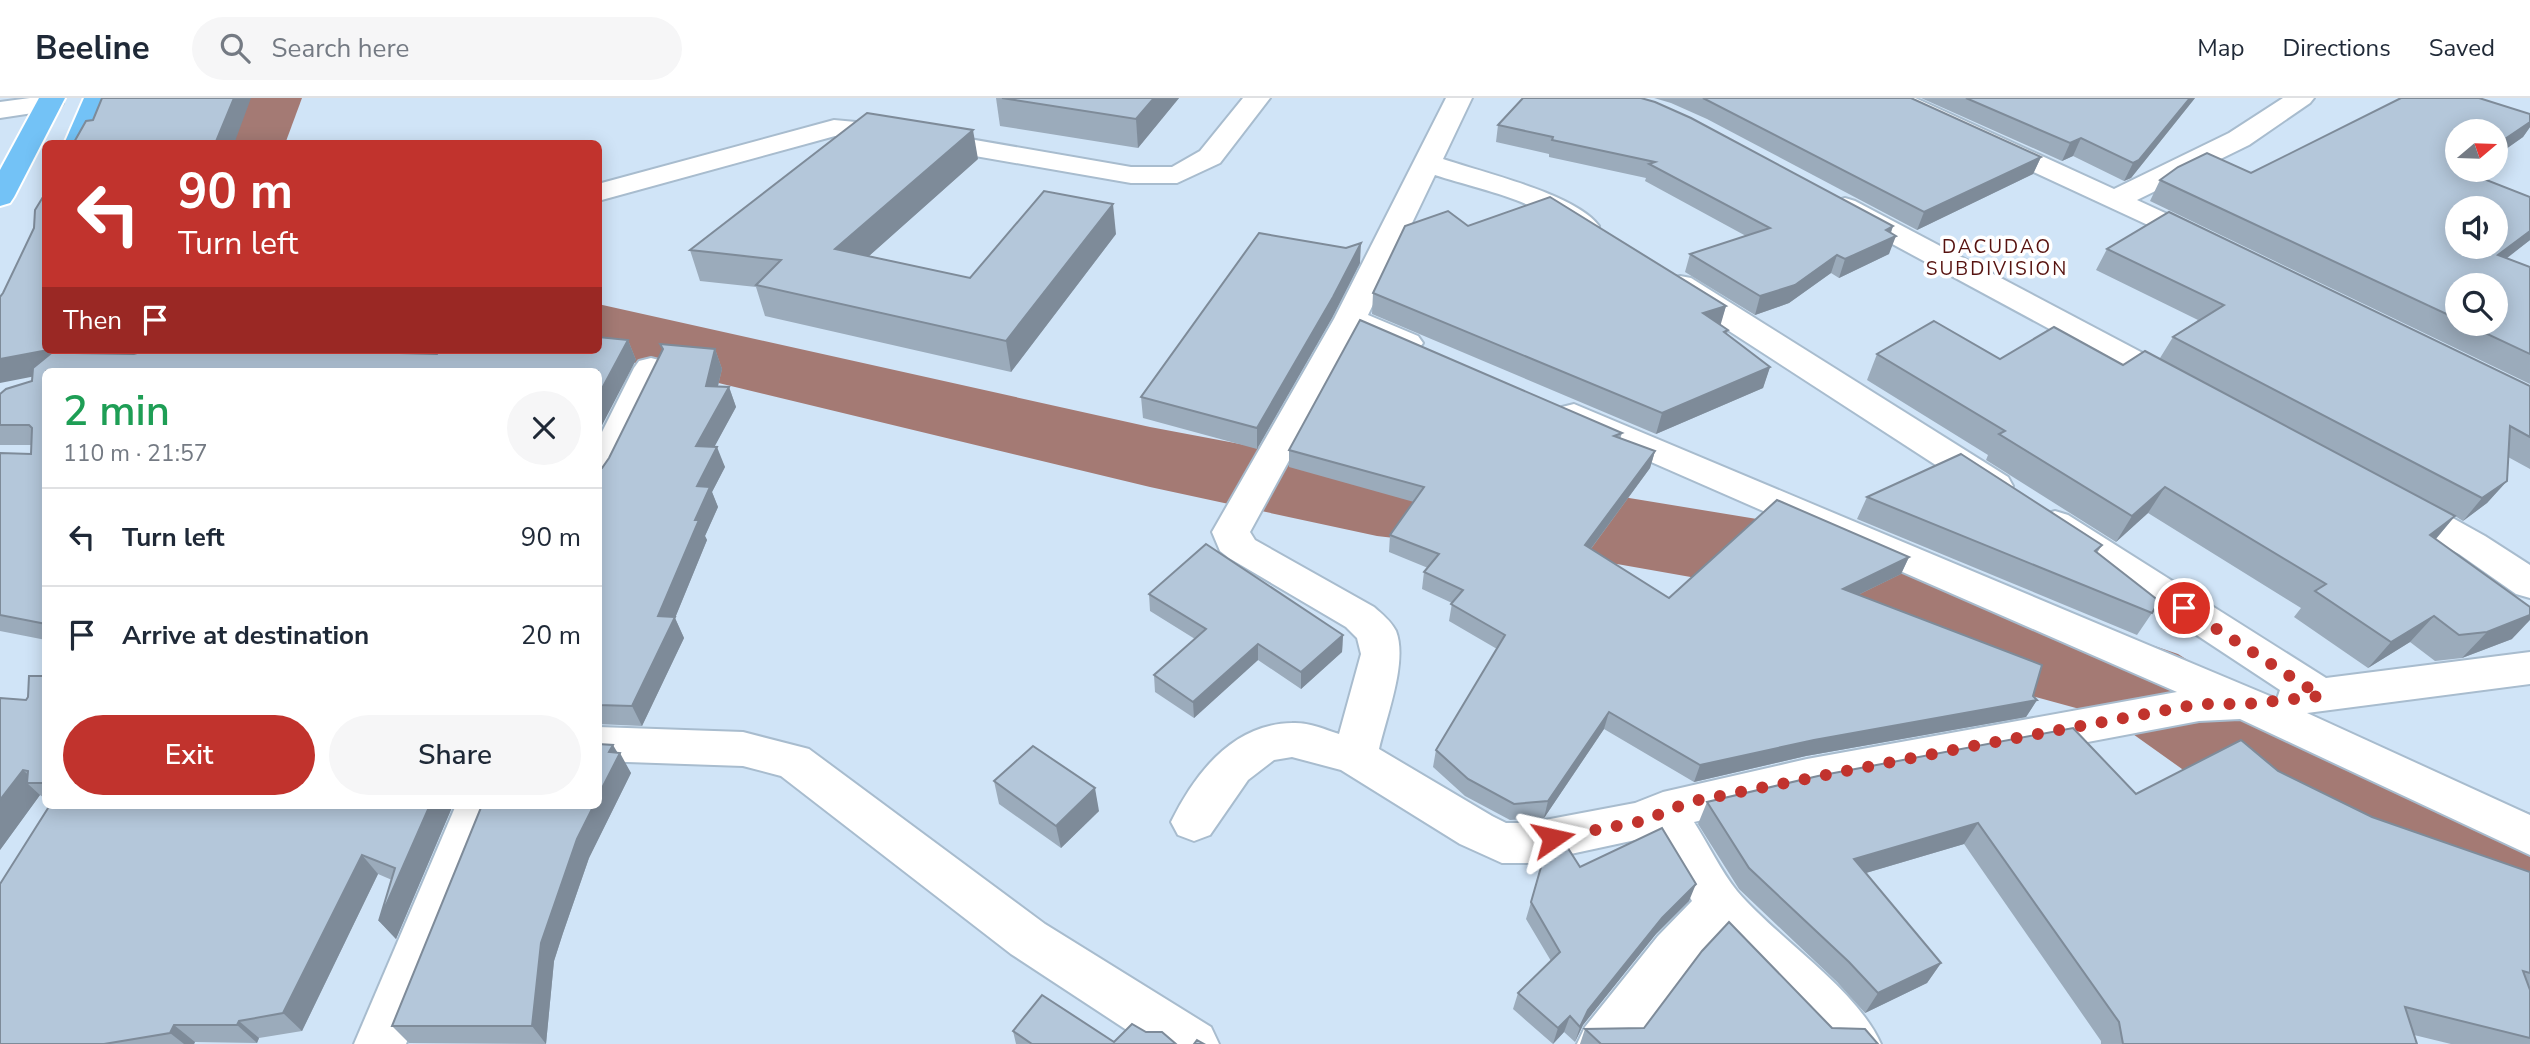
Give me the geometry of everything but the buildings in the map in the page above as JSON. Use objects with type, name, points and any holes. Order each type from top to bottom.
[{"type":"main road","points":[[79,140],[97,98]]},
{"type":"main road","points":[[3,186],[51,100]]},
{"type":"street","points":[[602,192],[833,118],[889,133],[1131,175],[1177,175],[1210,157],[1257,98]]},
{"type":"street","points":[[1355,757],[1381,654],[1376,632],[1360,617],[1242,549],[1233,542],[1231,532],[1350,319],[1459,98]]},
{"type":"street","points":[[1895,98],[2224,252]]},
{"type":"street","points":[[2116,200],[2239,139],[2301,98]]},
{"type":"street","points":[[0,110],[51,100]]},
{"type":"street","points":[[1427,163],[1548,203],[1615,245]]},
{"type":"street","points":[[1818,192],[2208,402]]},
{"type":"street","points":[[1649,266],[2321,696]]},
{"type":"street","points":[[1350,319],[1440,358]]},
{"type":"street","points":[[602,469],[651,368]]},
{"type":"street","points":[[1542,401],[2247,704],[2530,836]]},
{"type":"street","points":[[2379,493],[2472,545],[2530,584]]},
{"type":"street","points":[[1194,822],[1216,786],[1233,765],[1257,748],[1294,740],[1355,757],[1502,843],[1529,843],[1643,821],[1663,811],[1807,777],[2199,704],[2247,704],[2321,696],[2530,668]]},
{"type":"street","points":[[602,744],[743,749],[794,762],[1028,939],[1193,1044]]},
{"type":"street","points":[[380,1044],[476,809]]},
{"type":"street","points":[[1663,811],[1720,905],[1835,1020],[1855,1044]]},
{"type":"street","points":[[1603,1044],[1675,953],[1720,905]]},
{"type":"waterway","points":[[252,140],[268,98]]},
{"type":"waterway","points":[[602,330],[1150,457],[1377,503],[1617,530],[1769,556],[2066,666],[2140,683],[2221,737],[2530,867]]},
{"type":"district","name":"DACUDAO SUBDIVISION","points":[[1997,258]]},
{"type":"route","points":[[1553,838],[1643,821],[1689,802],[1807,777],[2199,704],[2247,704],[2321,696],[2184,608]]}]
